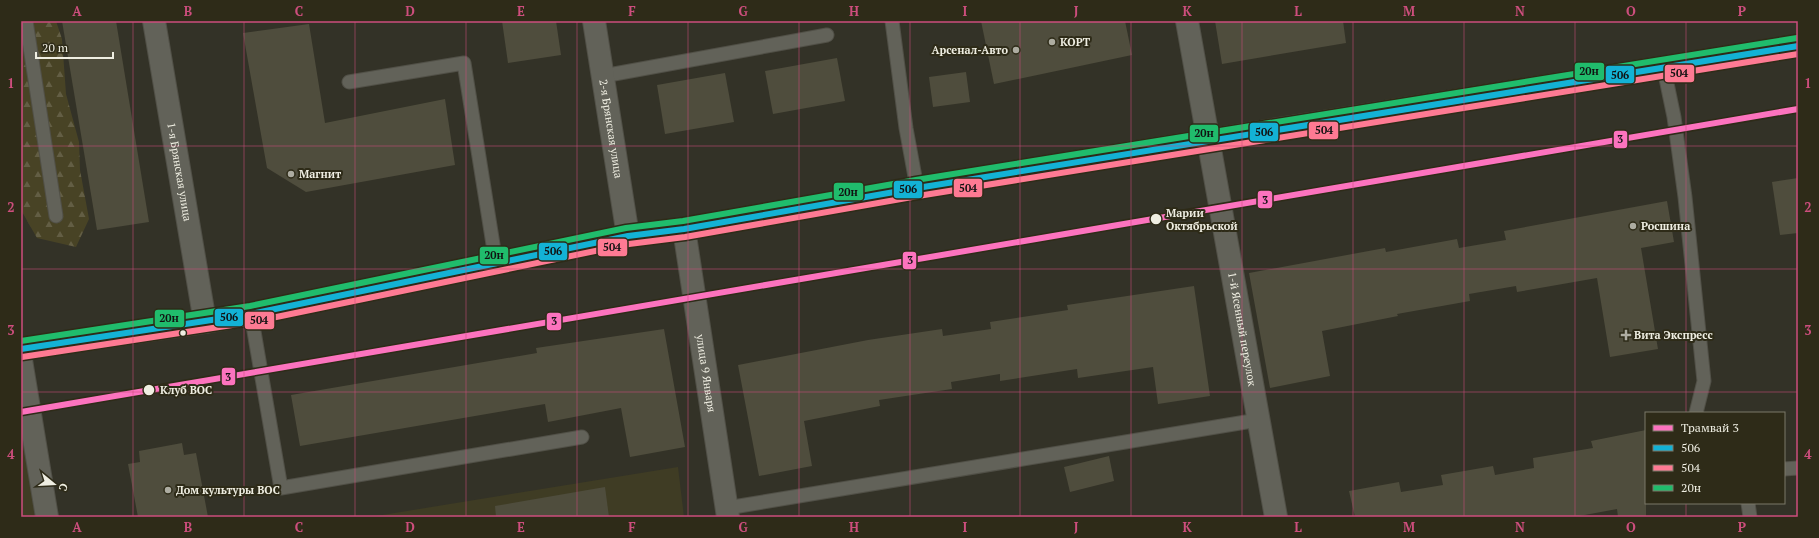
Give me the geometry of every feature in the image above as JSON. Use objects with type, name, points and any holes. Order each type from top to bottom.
[{"type":"main road","points":[[21,349],[252,314],[628,236],[684,229],[917,188],[1664,69],[1798,46]]},
{"type":"street","name":"1-я Брянская улица","points":[[154,21],[205,322]]},
{"type":"street","name":"2-я Брянская улица","points":[[594,21],[628,236]]},
{"type":"street","name":"1-й Ясенный переулок","points":[[1187,21],[1276,517]]},
{"type":"street","name":"улица 9 Января","points":[[684,229],[728,513]]},
{"type":"street","points":[[21,360],[47,517]]},
{"type":"lane","points":[[26,21],[56,216]]},
{"type":"lane","points":[[892,21],[906,128],[917,188]]},
{"type":"lane","points":[[603,76],[827,35]]},
{"type":"lane","points":[[349,82],[464,63],[496,263]]},
{"type":"lane","points":[[1664,69],[1674,117],[1685,197],[1704,381],[1696,412]]},
{"type":"lane","points":[[252,314],[281,488],[582,437]]},
{"type":"lane","points":[[728,513],[1258,420]]},
{"type":"lane","points":[[1785,469],[1798,468]]},
{"type":"lane","points":[[1748,504],[1750,517]]},
{"type":"shaded area","points":[[21,422],[36,517],[21,517]]},
{"type":"shaded area","points":[[678,467],[684,517],[370,517]]},
{"type":"green space","points":[[21,21],[56,21],[62,39],[66,94],[79,142],[80,170],[89,219],[76,247],[37,238],[21,210]]},
{"type":"building","points":[[62,21],[116,21],[149,222],[97,230]]},
{"type":"building","points":[[502,21],[556,21],[561,55],[508,63]]},
{"type":"building","points":[[981,21],[1125,21],[1132,55],[994,84]]},
{"type":"building","points":[[1215,21],[1343,21],[1346,43],[1222,64]]},
{"type":"building","points":[[309,24],[325,123],[445,99],[455,165],[306,192],[267,168],[243,33]]},
{"type":"building","points":[[837,58],[845,101],[773,114],[765,71]]},
{"type":"building","points":[[966,72],[970,102],[933,107],[929,77]]},
{"type":"building","points":[[725,73],[734,122],[665,134],[657,85]]},
{"type":"building","points":[[1798,178],[1798,233],[1780,235],[1772,182]]},
{"type":"building","points":[[1667,201],[1674,242],[1641,248],[1658,349],[1610,357],[1597,278],[1517,292],[1516,286],[1469,294],[1470,301],[1397,314],[1398,316],[1322,331],[1330,376],[1270,388],[1249,273],[1385,248],[1386,252],[1457,239],[1459,248],[1506,240],[1504,231]]},
{"type":"building","points":[[1194,286],[1210,396],[1158,404],[1153,367],[1078,378],[1077,369],[1000,381],[1000,374],[951,382],[952,389],[879,400],[880,406],[804,421],[812,466],[759,476],[738,365],[868,340],[942,329],[943,336],[991,329],[990,322],[1068,310],[1067,305]]},
{"type":"building","points":[[664,329],[685,447],[630,457],[621,408],[548,422],[545,404],[300,446],[291,395],[537,353],[536,348]]},
{"type":"building","points":[[1645,430],[1646,517],[1618,517],[1617,509],[1574,517],[1355,517],[1349,491],[1399,482],[1401,492],[1443,485],[1441,475],[1493,466],[1495,475],[1534,468],[1533,458],[1593,448],[1591,441]]},
{"type":"building","name":"Дом культуры ВОС","points":[[182,443],[184,455],[196,453],[208,517],[138,517],[128,464],[140,462],[139,451]]},
{"type":"building","points":[[1109,456],[1114,481],[1070,492],[1064,467]]},
{"type":"building","points":[[605,487],[609,517],[496,517],[495,506]]},
{"type":"tram line","name":"3","points":[[21,412],[1798,109]]},
{"type":"transit line","name":"20н","points":[[21,341],[250,306],[626,228],[683,221],[916,180],[1797,38]]},
{"type":"transit line","name":"506","points":[[21,349],[251,314],[628,236],[684,229],[917,188],[1798,46]]},
{"type":"transit line","name":"504","points":[[22,357],[252,322],[629,244],[685,237],[918,196],[1798,54]]},
{"type":"place","name":"КОРТ","points":[[1052,42]]},
{"type":"place","name":"Арсенал-Авто","points":[[1016,50]]},
{"type":"place","name":"Магнит","points":[[291,174]]},
{"type":"place","name":"Марии Октябрьской","points":[[1156,219]]},
{"type":"place","name":"Росшина","points":[[1633,226]]},
{"type":"place","name":"Вита Экспресс","points":[[1626,335]]},
{"type":"place","name":"Клуб ВОС","points":[[149,390]]},
{"type":"place","name":"Дом культуры ВОС","points":[[168,490]]}]
